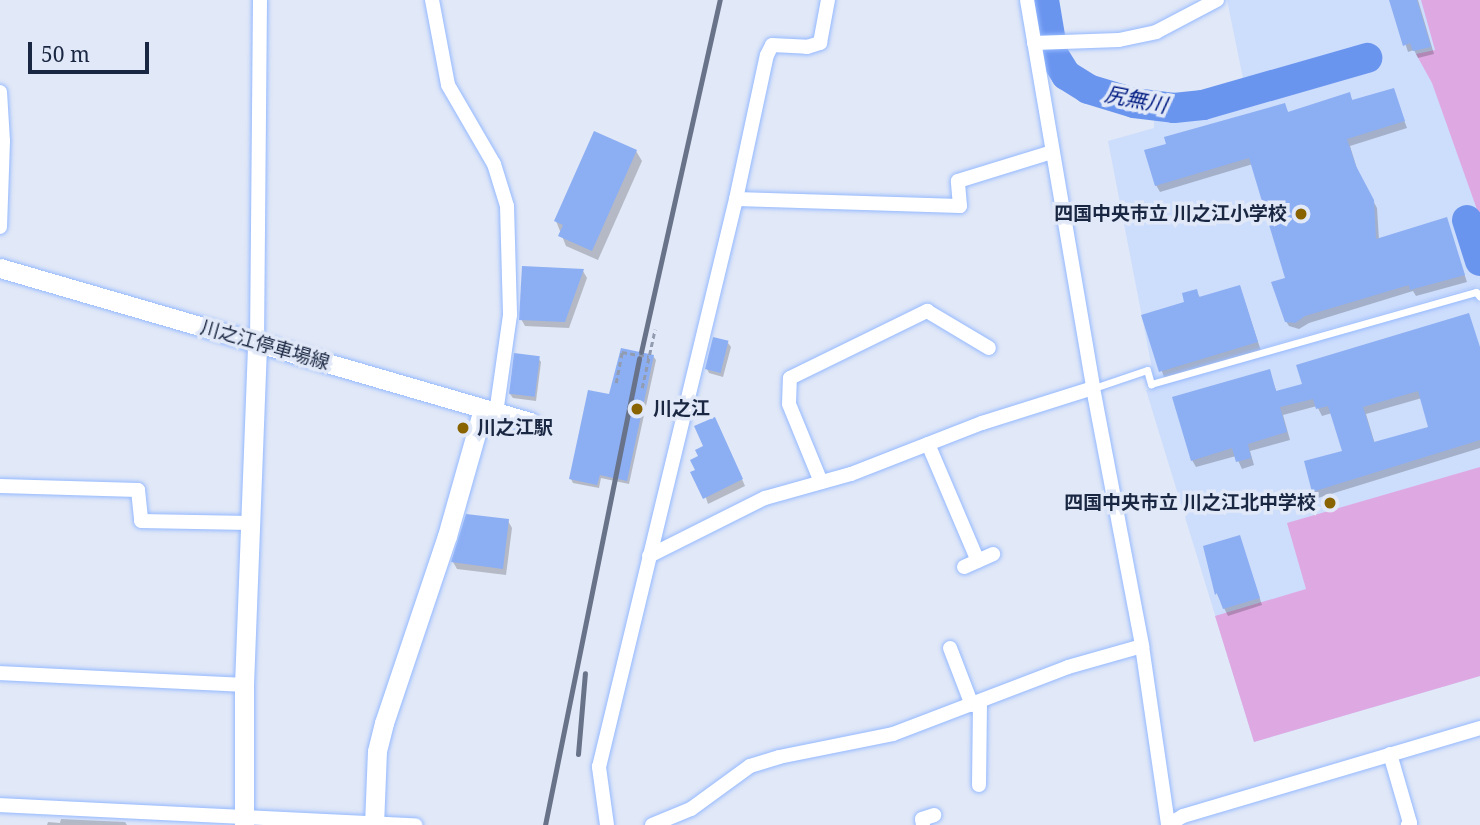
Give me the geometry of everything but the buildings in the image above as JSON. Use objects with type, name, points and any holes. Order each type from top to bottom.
[{"type":"street","points":[[244,820],[244,685],[257,343],[260,0]]},
{"type":"street","points":[[374,824],[377,751],[384,723],[490,411],[510,315],[507,206],[494,164],[448,85],[432,0]]},
{"type":"street","points":[[607,825],[599,766],[736,199],[767,55],[772,45],[807,47],[820,43],[828,0]]},
{"type":"street","points":[[1027,0],[1093,388],[1142,646],[1168,825],[1183,816],[1480,728]]},
{"type":"street","points":[[1034,43],[1067,44],[1119,40],[1156,32],[1217,0]]},
{"type":"street","points":[[0,92],[4,141],[0,227]]},
{"type":"street","points":[[736,199],[960,206],[958,181],[1052,152]]},
{"type":"street","name":"川之江停車場線","points":[[0,268],[530,422]]},
{"type":"street","points":[[821,482],[789,404],[790,378],[927,311],[989,348]]},
{"type":"street","points":[[649,556],[745,505],[821,482],[982,423],[1093,388]]},
{"type":"street","points":[[928,444],[978,561]]},
{"type":"street","points":[[0,486],[138,490],[141,521],[250,523]]},
{"type":"street","points":[[964,567],[993,554]]},
{"type":"street","points":[[652,825],[691,809],[750,766],[779,757],[893,734],[1068,667],[1142,646]]},
{"type":"street","points":[[950,648],[976,704],[979,785]]},
{"type":"street","points":[[0,673],[244,685]]},
{"type":"street","points":[[1390,754],[1410,823],[1408,825]]},
{"type":"street","points":[[0,805],[244,820],[416,825]]},
{"type":"lane","points":[[1093,388],[1147,370],[1152,384],[1476,292],[1480,297]]},
{"type":"path","points":[[642,388],[655,329]]},
{"type":"path","points":[[616,383],[622,352],[649,357]]},
{"type":"shaded area","name":"四国中央市立 川之江小学校","points":[[1227,0],[1480,0],[1480,289],[1478,286],[1154,379],[1108,141],[1154,128],[1154,111],[1197,112],[1247,98]]},
{"type":"shaded area","points":[[1421,0],[1480,0],[1480,218],[1432,83],[1416,54],[1435,50]]},
{"type":"shaded area","name":"四国中央市立 川之江北中学校","points":[[1472,296],[1480,304],[1480,676],[1254,742],[1146,390]]},
{"type":"shaded area","points":[[1480,467],[1480,676],[1254,742],[1215,616],[1306,589],[1287,523]]},
{"type":"waterway","name":"尻無川","points":[[1044,0],[1053,54],[1066,75],[1088,89],[1134,103],[1174,108],[1203,105],[1367,58]]},
{"type":"waterway","name":"尻無川","points":[[1467,220],[1480,261]]},
{"type":"railway","points":[[641,352],[720,0]]},
{"type":"railway","points":[[545,825],[639,358]]},
{"type":"railway","points":[[578,754],[585,673]]},
{"type":"place","name":"四国中央市立 川之江小学校","points":[[1301,214]]},
{"type":"place","name":"川之江","points":[[637,409]]},
{"type":"place","name":"川之江駅","points":[[463,428]]},
{"type":"place","name":"四国中央市立 川之江北中学校","points":[[1330,503]]}]
